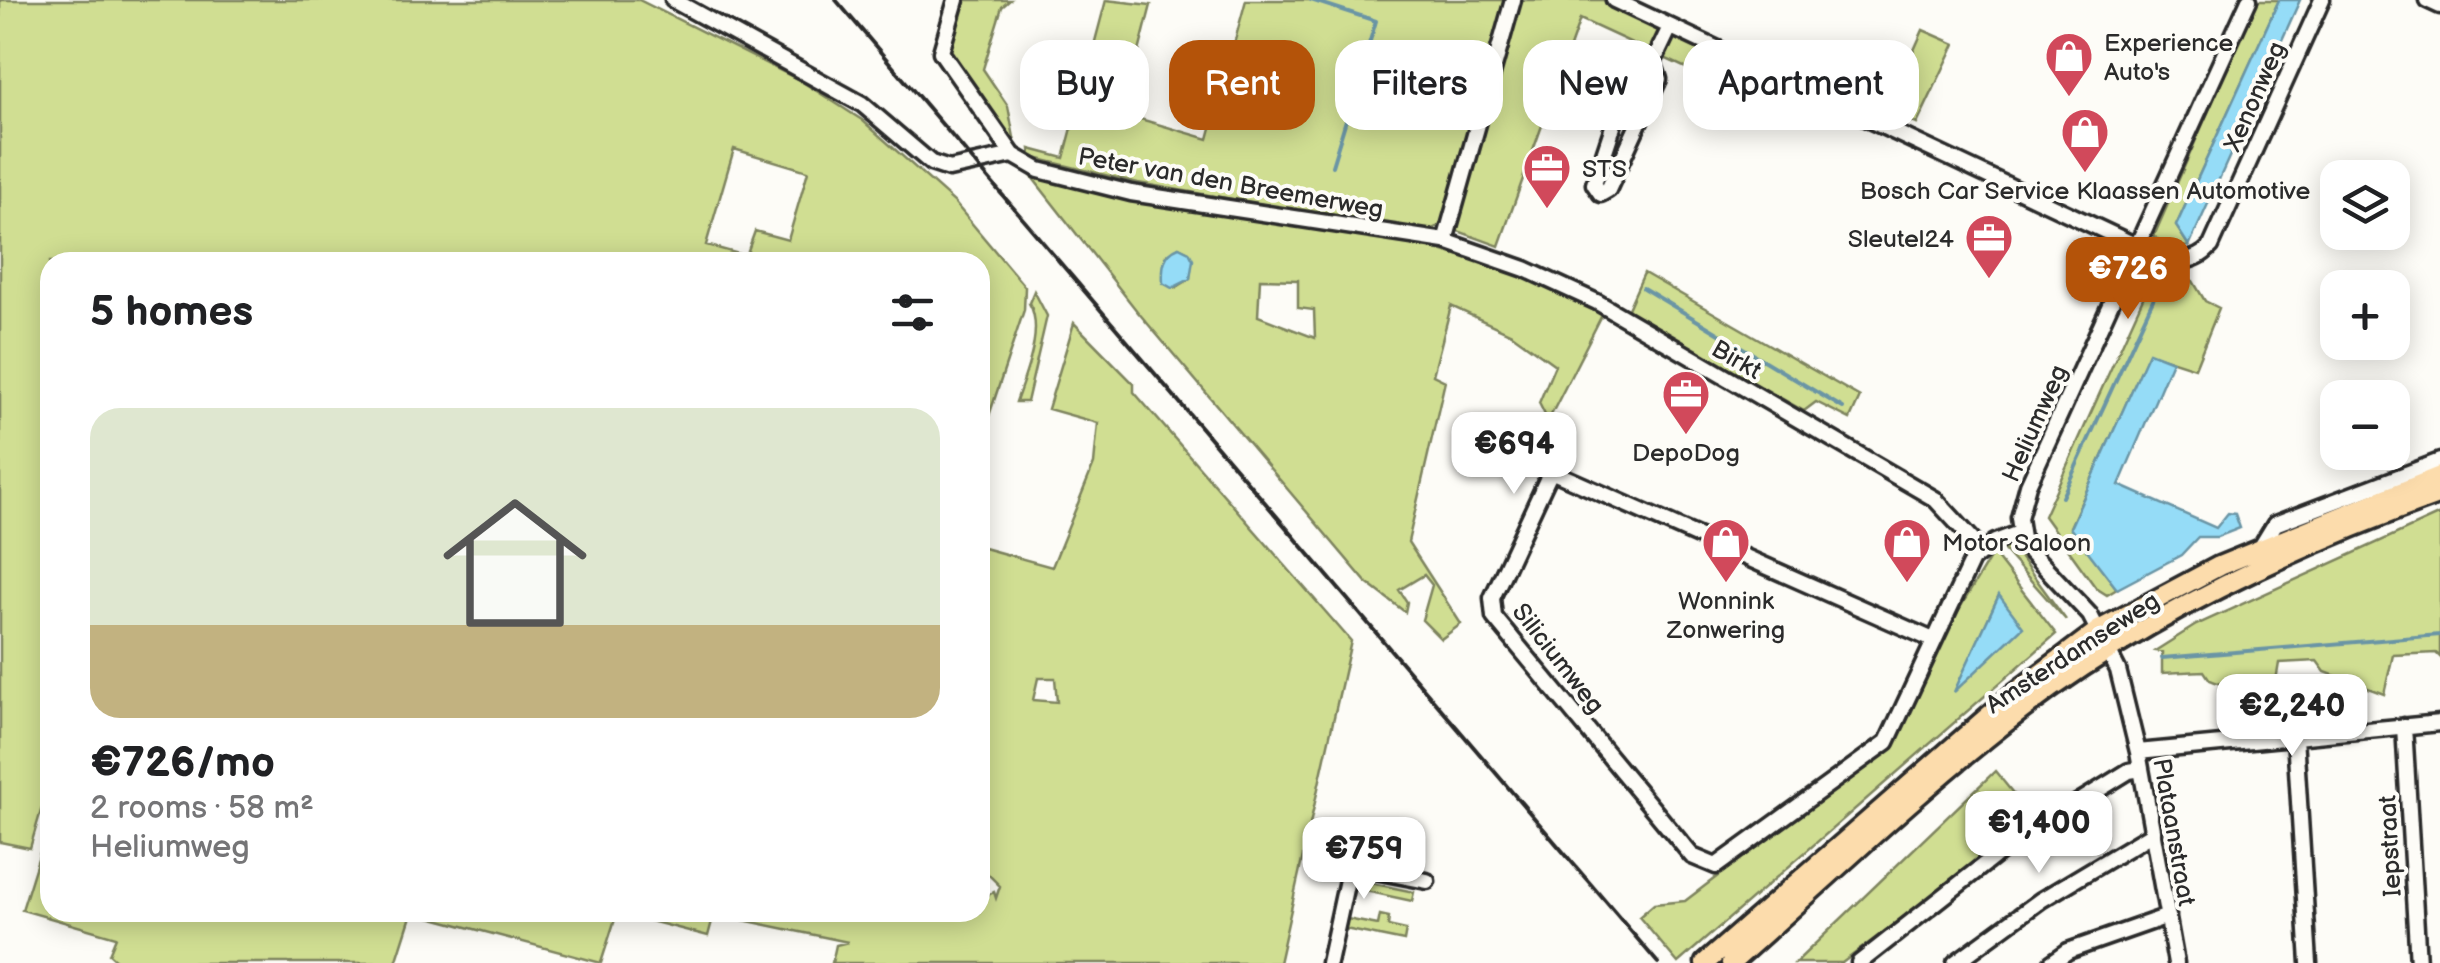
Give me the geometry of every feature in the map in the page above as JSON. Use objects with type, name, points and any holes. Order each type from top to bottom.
[{"type":"main road","name":"Amsterdamseweg","points":[[1717,960],[2016,692],[2099,630],[2196,576],[2440,476]]},
{"type":"main road","name":"Amsterdamseweg","points":[[1717,960],[2025,708],[2111,653],[2282,558],[2440,494]]},
{"type":"street","points":[[672,0],[862,104],[931,163],[948,168],[1014,155],[942,52],[956,0]]},
{"type":"street","points":[[1446,241],[1513,0]]},
{"type":"street","points":[[1614,0],[2139,247]]},
{"type":"street","name":"Heliumweg","points":[[2019,533],[2028,485],[2250,0]]},
{"type":"street","name":"Xenonweg","points":[[2139,247],[2184,263],[2200,258],[2211,246],[2322,0]]},
{"type":"street","points":[[2427,0],[2440,6]]},
{"type":"street","points":[[1663,42],[1670,27]]},
{"type":"street","points":[[1610,130],[1594,184],[1601,194],[1608,190],[1635,130]]},
{"type":"street","name":"Peter van den Breemerweg","points":[[1014,155],[1039,170],[1131,193],[1446,241]]},
{"type":"street","name":"Birkt","points":[[1446,241],[1597,302],[1936,499],[1983,551]]},
{"type":"street","name":"Siliciumweg","points":[[1557,438],[1551,471],[1492,598],[1494,617],[1692,856],[1716,866],[1727,862],[1887,742],[1972,560],[1983,551]]},
{"type":"street","name":"Amsterdamseweg","points":[[2262,547],[2274,524],[2440,461]]},
{"type":"street","points":[[1551,471],[1933,640]]},
{"type":"street","points":[[1983,551],[2019,533],[2099,630]]},
{"type":"street","name":"Plataanstraat","points":[[2099,630],[2111,653],[2138,752],[2176,963]]},
{"type":"street","points":[[2138,752],[2440,723]]},
{"type":"street","name":"Iepstraat","points":[[2404,726],[2418,963]]},
{"type":"street","points":[[2295,737],[2308,963]]},
{"type":"street","points":[[1859,963],[2009,845],[2129,771],[2141,769]]},
{"type":"street","points":[[1955,963],[2041,900],[2153,833]]},
{"type":"street","points":[[1329,963],[1348,875],[1360,868],[1427,881]]},
{"type":"street","points":[[2051,963],[2068,951],[2168,916]]},
{"type":"green space","points":[[0,0],[639,0],[801,81],[862,120],[954,202],[1025,287],[1024,310],[990,413],[990,252],[747,252],[755,231],[788,240],[808,171],[734,149],[706,245],[731,252],[40,252],[40,814],[30,848],[0,842]]},
{"type":"green space","points":[[963,0],[1010,0],[1002,7],[983,69],[1008,106],[1015,143],[950,52]]},
{"type":"green space","points":[[1106,0],[1151,5],[1142,40],[1095,40]]},
{"type":"green space","points":[[1246,0],[1508,0],[1496,40],[1335,40],[1335,130],[1470,130],[1442,225],[1424,232],[1138,183],[1031,157],[1030,149],[1064,158],[1071,130],[1149,130],[1149,122],[1208,139],[1210,130],[1315,130],[1315,40],[1235,40]]},
{"type":"green space","points":[[1516,0],[1603,0],[1685,40],[1683,67],[1663,57],[1663,40],[1625,40],[1580,19],[1573,40],[1523,40],[1523,130],[1540,130],[1499,246],[1455,230],[1482,130],[1503,130],[1503,49]]},
{"type":"green space","points":[[2257,0],[2279,0],[2176,226],[2189,246],[2170,246],[2154,236]]},
{"type":"green space","points":[[1923,30],[1955,44],[1919,120],[1919,40]]},
{"type":"green space","points":[[1032,177],[1088,191],[1285,219],[1417,244],[1481,262],[1602,315],[1548,421],[1539,403],[1555,365],[1512,334],[1451,306],[1433,375],[1445,381],[1408,542],[1461,624],[1441,639],[1422,620],[1432,585],[1424,575],[1399,590],[1407,602],[1405,612],[1366,582],[1137,311]],"holes":[[[1179,247],[1189,252],[1190,279],[1175,288],[1166,256]],[[1260,279],[1298,280],[1298,308],[1314,310],[1315,338],[1258,316]]]},
{"type":"green space","points":[[2157,267],[2193,281],[2205,301],[2219,308],[2195,368],[2149,353],[2070,527],[2117,589],[2107,595],[2096,588],[2044,516]]},
{"type":"green space","points":[[1644,273],[1860,397],[1850,419],[1816,402],[1804,411],[1627,311]]},
{"type":"green space","points":[[1034,291],[1047,316],[1027,402],[1016,402],[1034,339],[1029,303]]},
{"type":"green space","points":[[1074,323],[1134,384],[1134,392],[1351,641],[1279,963],[832,963],[836,945],[848,942],[752,922],[990,922],[990,894],[994,892],[996,898],[1000,886],[990,876],[990,550],[1052,567],[1094,464],[1098,423],[1048,409]],"holes":[[[1038,678],[1055,678],[1057,702],[1033,700]]]},
{"type":"green space","points":[[2440,514],[2440,657],[2436,653],[2393,655],[2384,694],[2325,672],[2317,661],[2279,663],[2272,704],[2210,680],[2204,671],[2162,673],[2162,652],[2155,651],[2196,625]]},
{"type":"green space","points":[[2012,546],[2066,620],[2003,549]]},
{"type":"green space","points":[[1993,553],[2056,634],[1678,963],[1639,917],[1654,904],[1685,901],[1890,745],[1955,616]],"holes":[[[1999,595],[1968,676],[1955,691]]]},
{"type":"green space","points":[[1995,771],[2034,819],[1842,963],[1795,963]]},
{"type":"green space","points":[[40,852],[40,915],[22,910]]},
{"type":"green space","points":[[1361,881],[1414,892],[1412,901],[1351,888]]},
{"type":"green space","points":[[1380,915],[1389,917],[1388,926],[1406,930],[1404,941],[1345,929],[1347,919],[1378,925]]},
{"type":"green space","points":[[64,922],[409,922],[396,963],[119,963],[109,954],[116,937]]},
{"type":"green space","points":[[448,922],[614,922],[601,963]]},
{"type":"green space","points":[[654,922],[712,922],[708,936]]},
{"type":"water","points":[[2279,0],[2300,0],[2189,246],[2176,226]]},
{"type":"water","points":[[1179,247],[1189,252],[1193,260],[1190,279],[1172,288],[1163,283],[1163,266],[1170,253]]},
{"type":"water","points":[[2149,352],[2172,361],[2119,485],[2216,528],[2228,513],[2235,514],[2240,528],[2217,537],[2198,537],[2181,555],[2117,589],[2070,528]]},
{"type":"water","points":[[1999,595],[2023,627],[1954,692]]},
{"type":"waterway","points":[[1311,0],[1376,21],[1332,166]]},
{"type":"waterway","points":[[2062,497],[2162,280]]},
{"type":"waterway","points":[[1643,288],[1843,408]]},
{"type":"waterway","points":[[2162,658],[2440,635]]},
{"type":"railway","points":[[836,0],[1658,963]]},
{"type":"place","name":"Experience Auto's","points":[[2069,98]]},
{"type":"place","name":"Bosch Car Service Klaassen Automotive","points":[[2085,174]]},
{"type":"place","name":"STS","points":[[1547,210]]},
{"type":"place","name":"Sleutel24","points":[[1989,280]]},
{"type":"place","name":"DepoDog","points":[[1686,436]]},
{"type":"place","name":"Wonnink Zonwering","points":[[1726,584]]},
{"type":"place","name":"Motor Saloon","points":[[1907,584]]}]
